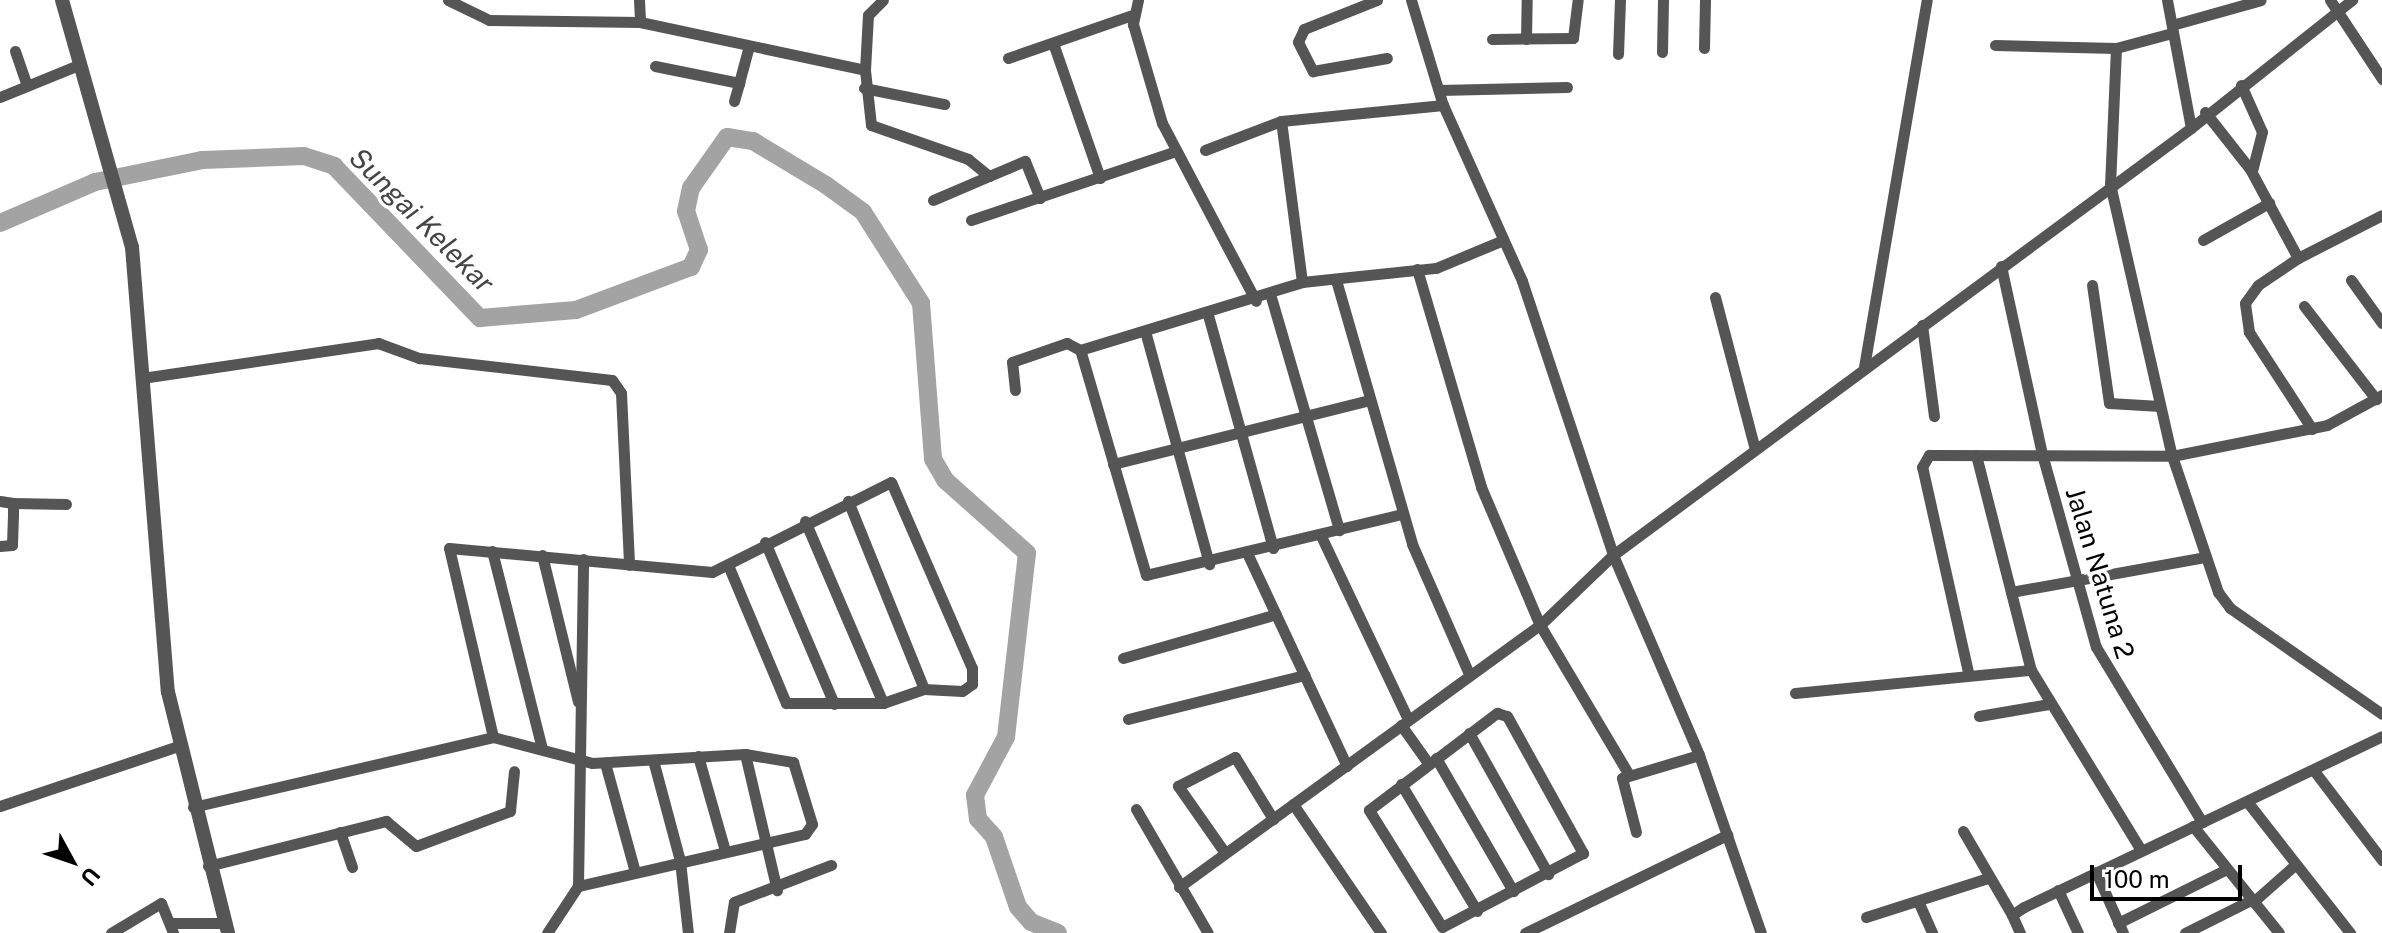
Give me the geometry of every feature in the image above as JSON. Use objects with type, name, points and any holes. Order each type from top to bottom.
[{"type":"street","points":[[62,0],[132,247],[178,746],[226,928],[172,928],[159,903],[111,933]]},
{"type":"street","points":[[448,0],[489,20],[640,22],[865,70]]},
{"type":"street","points":[[639,0],[640,22]]},
{"type":"street","points":[[883,0],[868,15],[864,88],[871,125],[968,159],[989,176]]},
{"type":"street","points":[[1138,0],[1135,14],[1156,103],[1176,151],[1256,301]]},
{"type":"street","points":[[1377,0],[1304,29],[1298,42],[1313,71],[1387,58]]},
{"type":"street","points":[[1411,0],[1443,105],[1501,241],[1522,281],[1613,555],[1699,755],[1761,933]]},
{"type":"street","points":[[1526,39],[1527,0]]},
{"type":"street","points":[[1492,39],[1573,38],[1578,0]]},
{"type":"street","points":[[1618,54],[1620,0]]},
{"type":"street","points":[[1662,52],[1663,0]]},
{"type":"street","points":[[1704,48],[1705,0]]},
{"type":"street","points":[[1864,367],[1927,0]]},
{"type":"street","points":[[2167,0],[2191,128]]},
{"type":"street","points":[[1995,45],[2116,48],[2261,0]]},
{"type":"street","points":[[2330,0],[2334,12],[2382,79]]},
{"type":"street","points":[[1179,887],[1540,625],[1613,555],[2110,184],[2191,128],[2205,112],[2352,0]]},
{"type":"street","points":[[1008,58],[1135,14]]},
{"type":"street","points":[[1053,43],[1100,178]]},
{"type":"street","points":[[734,101],[749,46]]},
{"type":"street","points":[[2116,48],[2110,184],[2172,456],[2206,557],[2230,608],[2382,714]]},
{"type":"street","points":[[15,51],[27,85]]},
{"type":"street","points":[[0,97],[81,64]]},
{"type":"street","points":[[655,66],[739,83]]},
{"type":"street","points":[[2241,85],[2262,132],[2252,171]]},
{"type":"street","points":[[1439,90],[1567,87]]},
{"type":"street","points":[[864,88],[944,104]]},
{"type":"street","points":[[1205,150],[1281,121],[1443,105]]},
{"type":"street","points":[[2205,112],[2252,171],[2298,258]]},
{"type":"street","points":[[1281,121],[1302,282]]},
{"type":"street","points":[[971,220],[1176,151]]},
{"type":"street","points":[[933,200],[1025,161],[1040,198]]},
{"type":"street","points":[[2203,240],[2269,203]]},
{"type":"street","points":[[2312,429],[2244,315],[2253,289],[2298,258],[2382,215]]},
{"type":"street","points":[[1015,390],[1012,362],[1067,343],[1080,350],[1271,297],[1302,282],[1460,262],[1501,241]]},
{"type":"street","name":"Jalan Natuna 2","points":[[2001,266],[2042,454],[2075,580],[2102,665],[2225,870],[2276,932]]},
{"type":"street","points":[[1417,269],[1471,462],[1540,625],[1628,773]]},
{"type":"street","points":[[1336,280],[1402,514],[1469,674]]},
{"type":"street","points":[[2351,280],[2382,323]]},
{"type":"street","points":[[2092,285],[2109,403],[2160,406]]},
{"type":"street","points":[[1271,297],[1339,530]]},
{"type":"street","points":[[1715,297],[1755,449]]},
{"type":"street","points":[[1968,672],[1922,467],[1935,453],[2172,456],[2312,429],[2379,397],[2304,306]]},
{"type":"street","points":[[1208,315],[1273,548]]},
{"type":"street","points":[[1922,325],[1934,416]]},
{"type":"street","points":[[1145,331],[1209,564]]},
{"type":"street","points":[[142,378],[378,343],[419,358],[612,380],[621,393],[629,565]]},
{"type":"street","points":[[1080,350],[1144,573],[1209,564],[1402,514]]},
{"type":"street","points":[[1113,464],[1370,400]]},
{"type":"street","points":[[1976,455],[2031,670],[2141,850]]},
{"type":"street","points":[[493,737],[446,553],[492,551],[703,572],[728,565],[805,521],[891,482],[972,668],[972,684],[962,691],[924,689],[883,703],[834,704],[781,698],[728,565]]},
{"type":"street","points":[[0,501],[66,504]]},
{"type":"street","points":[[848,501],[924,689]]},
{"type":"street","points":[[0,546],[12,545],[13,503]]},
{"type":"street","points":[[805,521],[883,703]]},
{"type":"street","points":[[1321,536],[1404,722],[1432,760],[1513,891]]},
{"type":"street","points":[[765,542],[834,704]]},
{"type":"street","points":[[492,551],[542,749]]},
{"type":"street","points":[[542,555],[582,718]]},
{"type":"street","points":[[1248,555],[1347,766]]},
{"type":"street","points":[[2011,592],[2206,557]]},
{"type":"street","points":[[547,933],[578,886],[583,559]]},
{"type":"street","points":[[1123,658],[1276,614]]},
{"type":"street","points":[[1795,693],[1968,672],[2031,670]]},
{"type":"street","points":[[1128,719],[1305,675]]},
{"type":"street","points":[[1979,716],[2049,704]]},
{"type":"street","points":[[1504,713],[1582,846],[1578,859],[1477,911],[1437,925],[1371,818],[1372,805],[1469,733],[1504,713]]},
{"type":"street","points":[[1469,733],[1548,874]]},
{"type":"street","points":[[193,807],[493,737],[580,761],[605,763],[745,754],[790,758],[811,819],[805,834],[578,886]]},
{"type":"street","points":[[2012,915],[2141,850],[2249,804],[2382,737]]},
{"type":"street","points":[[0,806],[178,746]]},
{"type":"street","points":[[745,754],[777,890]]},
{"type":"street","points":[[1636,832],[1620,784],[1628,773],[1699,755]]},
{"type":"street","points":[[698,756],[725,851]]},
{"type":"street","points":[[1225,853],[1178,786],[1235,757],[1273,819]]},
{"type":"street","points":[[653,760],[680,861],[688,933]]},
{"type":"street","points":[[605,763],[635,872]]},
{"type":"street","points":[[208,866],[389,820],[406,844],[416,846],[510,811],[514,771]]},
{"type":"street","points":[[2315,772],[2382,860]]},
{"type":"street","points":[[1401,784],[1477,911]]},
{"type":"street","points":[[1293,804],[1381,933]]},
{"type":"street","points":[[2249,804],[2350,933]]},
{"type":"street","points":[[1136,809],[1208,933]]},
{"type":"street","points":[[1963,831],[2020,933]]},
{"type":"street","points":[[340,832],[352,867]]},
{"type":"street","points":[[1525,933],[1727,835]]},
{"type":"street","points":[[2185,933],[2252,901],[2296,864]]},
{"type":"street","points":[[729,933],[732,904],[777,890],[831,865]]},
{"type":"street","points":[[2096,872],[2121,928],[2225,870]]},
{"type":"street","points":[[1866,917],[1988,878]]},
{"type":"street","points":[[2058,890],[2078,933]]},
{"type":"street","points":[[1918,901],[1932,933]]},
{"type":"waterway","name":"Sungai Kelekar","points":[[0,223],[95,182],[202,160],[304,156],[334,166],[480,318],[576,310],[691,267],[699,250],[686,211],[691,188],[727,137],[753,141],[826,185],[863,212],[921,303],[933,459],[945,480],[1027,553],[1006,737],[975,795],[978,819],[994,837],[1018,907],[1031,922],[1058,933]]}]
